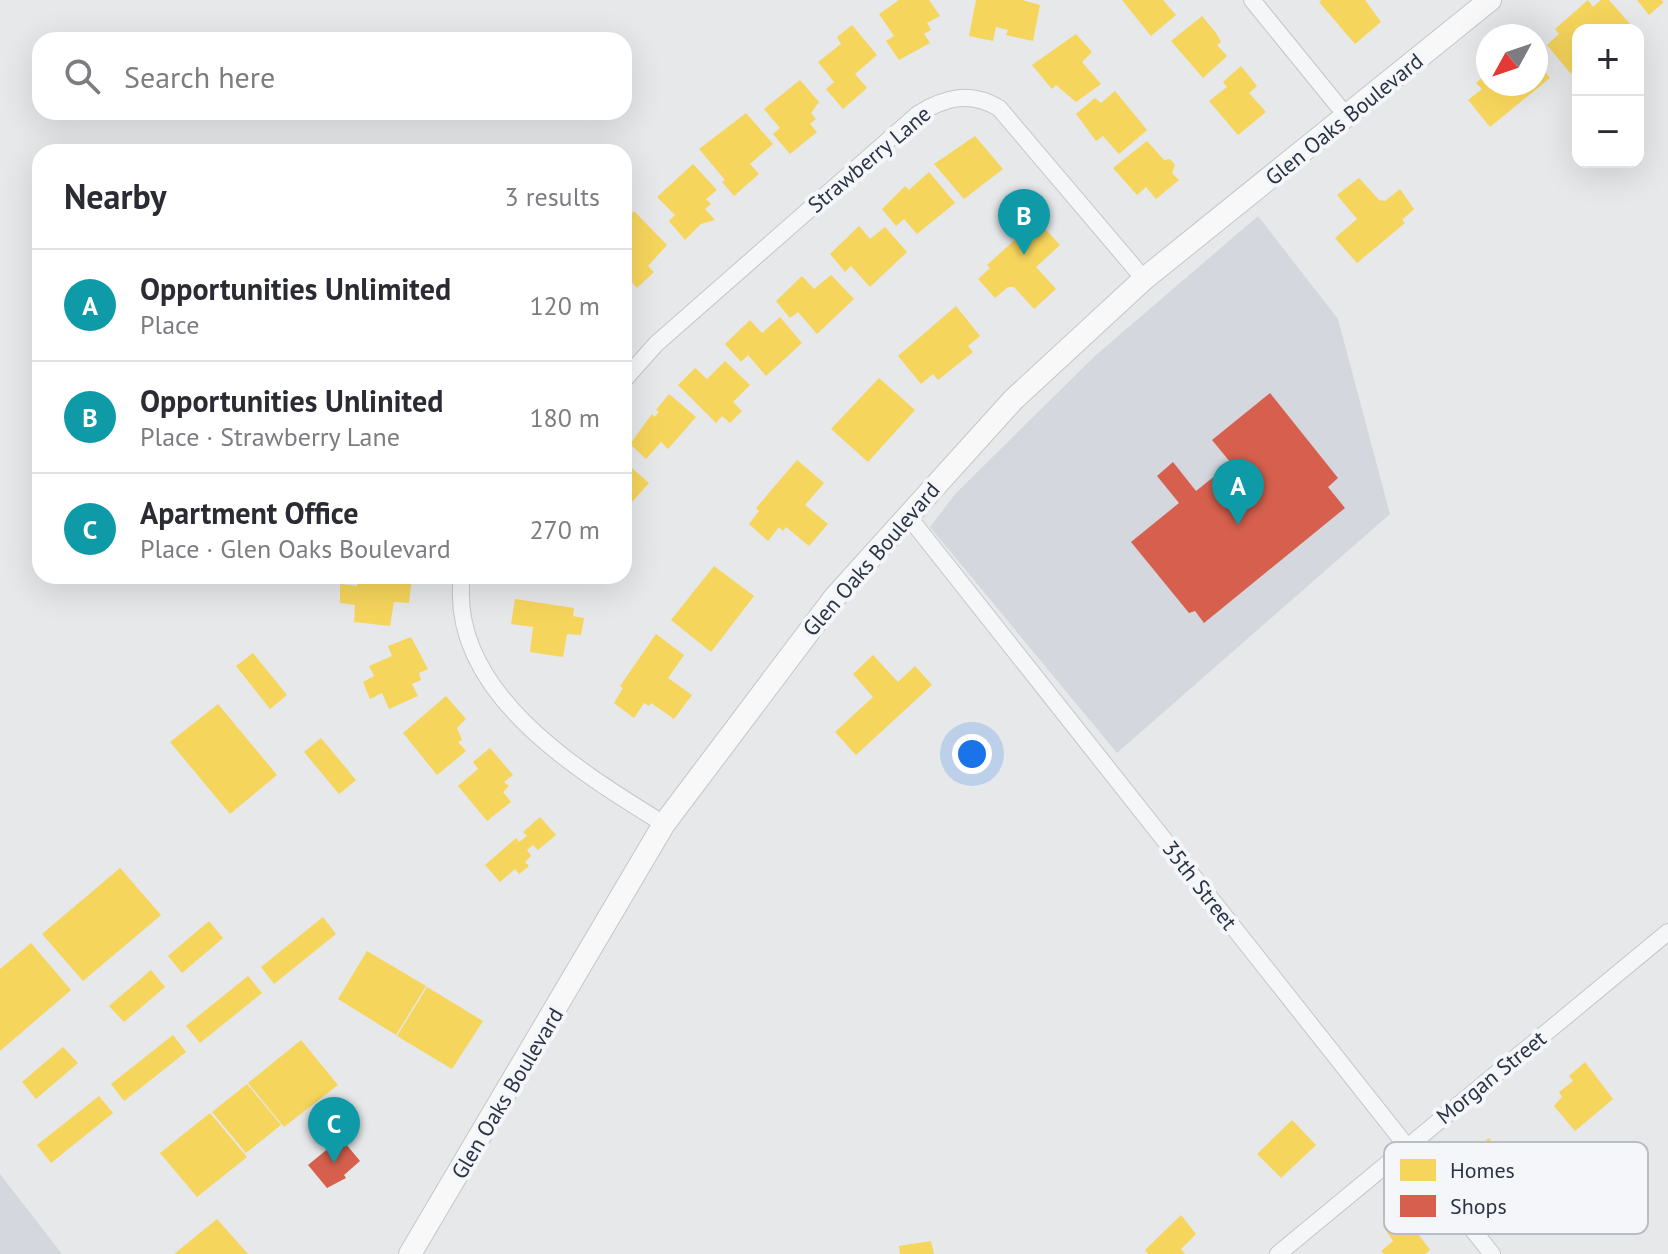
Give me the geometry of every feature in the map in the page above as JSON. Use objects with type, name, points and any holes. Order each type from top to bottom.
[{"type":"main road","name":"Glen Oaks Boulevard","points":[[410,1254],[562,1003],[664,824],[835,597],[1013,400],[1144,279],[1348,118],[1490,0]]},
{"type":"street","points":[[1252,0],[1348,118]]},
{"type":"street","name":"Strawberry Lane","points":[[632,371],[656,344],[918,114],[959,97],[979,98],[999,108],[1144,279]]},
{"type":"street","name":"35th Street","points":[[908,516],[1402,1142]]},
{"type":"street","points":[[462,584],[463,619],[474,655],[527,725],[579,772],[664,824]]},
{"type":"street","name":"Morgan Street","points":[[1412,1142],[1668,932]]},
{"type":"street","name":"Morgan Street","points":[[1278,1254],[1384,1165]]},
{"type":"street","name":"35th Street","points":[[1476,1234],[1492,1254]]},
{"type":"shaded area","points":[[1258,216],[1338,319],[1390,514],[1117,753],[930,527],[956,493],[1096,355]]},
{"type":"shaded area","points":[[0,1174],[62,1254],[0,1254]]},
{"type":"building: Homes","points":[[899,0],[929,0],[940,16],[927,23],[931,30],[924,34],[930,43],[899,60],[886,41],[894,36],[879,14]]},
{"type":"building: Homes","points":[[976,0],[1022,0],[1040,5],[1033,41],[1006,35],[1008,30],[996,27],[993,41],[969,36]]},
{"type":"building: Homes","points":[[1122,0],[1163,0],[1176,15],[1151,36]]},
{"type":"building: Homes","points":[[1365,0],[1381,22],[1355,44],[1319,2]]},
{"type":"building: Homes","points":[[1588,0],[1593,7],[1601,0],[1609,0],[1630,24],[1572,24],[1571,74],[1548,46],[1559,34],[1555,29]]},
{"type":"building: Homes","points":[[1637,0],[1661,0],[1664,2],[1649,15]]},
{"type":"building: Homes","points":[[1202,16],[1216,33],[1221,42],[1217,45],[1227,56],[1203,78],[1171,41]]},
{"type":"building: Homes","points":[[852,25],[877,55],[855,74],[867,88],[843,109],[826,89],[834,82],[818,62],[841,44],[837,37]]},
{"type":"building: Homes","points":[[1076,34],[1092,52],[1082,62],[1101,84],[1076,102],[1056,85],[1052,89],[1032,65]]},
{"type":"building: Homes","points":[[1241,66],[1257,86],[1249,93],[1266,112],[1238,135],[1209,101],[1227,87],[1223,82]]},
{"type":"building: Homes","points":[[800,80],[819,102],[811,113],[816,119],[810,124],[817,132],[790,154],[773,134],[780,128],[764,109]]},
{"type":"building: Homes","points":[[1115,91],[1147,130],[1119,154],[1103,136],[1096,141],[1076,114],[1095,98],[1101,103]]},
{"type":"building: Homes","points":[[1476,94],[1528,96],[1490,127],[1468,100]]},
{"type":"building: Homes","points":[[746,113],[773,144],[750,164],[759,174],[734,196],[699,149]]},
{"type":"building: Homes","points":[[975,136],[1003,169],[964,199],[934,164]]},
{"type":"building: Homes","points":[[1147,141],[1164,160],[1170,159],[1175,165],[1172,173],[1179,180],[1156,199],[1146,187],[1137,195],[1113,168]]},
{"type":"building: Homes","points":[[693,164],[717,190],[706,199],[711,204],[705,209],[715,220],[701,224],[685,240],[669,221],[675,215],[657,197]]},
{"type":"building: Homes","points":[[929,172],[955,203],[917,234],[904,219],[896,226],[882,209],[905,186],[909,190]]},
{"type":"building: Homes","points":[[1359,178],[1379,200],[1385,201],[1400,189],[1414,209],[1402,220],[1405,223],[1357,263],[1335,238],[1357,219],[1337,195]]},
{"type":"building: Homes","points":[[634,211],[667,245],[648,266],[654,272],[637,288],[632,283]]},
{"type":"building: Homes","points":[[1037,220],[1060,245],[1036,267],[1056,289],[1034,309],[1014,287],[1008,287],[995,298],[978,279],[990,268],[987,265]]},
{"type":"building: Homes","points":[[859,226],[870,239],[885,227],[907,252],[870,287],[851,266],[845,272],[830,254]]},
{"type":"building: Homes","points":[[831,275],[854,299],[817,334],[798,312],[790,318],[776,301],[802,276],[814,289]]},
{"type":"building: Homes","points":[[956,306],[980,336],[968,346],[973,352],[938,380],[933,374],[921,384],[898,356]]},
{"type":"building: Homes","points":[[780,317],[802,343],[766,376],[748,355],[741,362],[725,344],[750,320],[762,333]]},
{"type":"building: Homes","points":[[725,361],[750,385],[733,402],[742,411],[730,423],[722,416],[716,423],[678,385],[695,368],[707,379]]},
{"type":"building: Homes","points":[[879,378],[915,410],[868,462],[831,429]]},
{"type":"building: Homes","points":[[669,394],[696,417],[668,449],[661,442],[646,459],[632,446],[632,441],[652,414],[654,417],[659,412],[656,410]]},
{"type":"building: Homes","points":[[797,460],[824,483],[805,505],[828,524],[809,546],[786,527],[783,531],[779,527],[768,541],[749,524],[759,511],[756,508]]},
{"type":"building: Homes","points":[[632,468],[649,483],[632,502]]},
{"type":"building: Homes","points":[[714,566],[754,596],[711,652],[671,620]]},
{"type":"building: Homes","points":[[340,584],[411,584],[409,603],[394,602],[390,626],[354,622],[355,605],[340,603]]},
{"type":"building: Homes","points":[[515,599],[574,608],[573,616],[584,618],[581,635],[567,634],[563,657],[530,652],[533,627],[511,624]]},
{"type":"building: Homes","points":[[656,634],[684,655],[668,678],[692,695],[674,719],[651,703],[649,706],[644,703],[634,718],[614,703],[623,688],[620,686]]},
{"type":"building: Homes","points":[[411,637],[428,669],[419,673],[421,680],[412,684],[418,696],[389,709],[382,693],[370,699],[363,682],[374,676],[369,666],[392,656],[388,646]]},
{"type":"building: Homes","points":[[253,653],[287,695],[270,709],[236,666]]},
{"type":"building: Homes","points":[[873,655],[898,682],[915,666],[932,685],[856,755],[835,732],[873,697],[853,674]]},
{"type":"building: Homes","points":[[446,696],[466,719],[457,728],[462,740],[458,742],[466,751],[437,775],[403,733]]},
{"type":"building: Homes","points":[[218,704],[277,775],[230,814],[170,742]]},
{"type":"building: Homes","points":[[321,738],[356,780],[339,794],[304,752]]},
{"type":"building: Homes","points":[[490,748],[513,775],[504,782],[509,786],[503,792],[511,802],[487,821],[458,786],[478,769],[473,762]]},
{"type":"building: Homes","points":[[540,817],[556,835],[538,850],[533,845],[527,850],[531,856],[525,862],[529,866],[519,874],[515,869],[500,882],[485,865],[516,838],[519,842],[527,836],[523,832]]},
{"type":"building: Homes","points":[[120,868],[161,915],[83,981],[42,934]]},
{"type":"building: Homes","points":[[323,917],[336,934],[274,984],[261,967]]},
{"type":"building: Homes","points":[[209,921],[223,938],[182,973],[168,956]]},
{"type":"building: Homes","points":[[31,943],[71,990],[0,1051],[0,969]]},
{"type":"building: Homes","points":[[367,951],[426,986],[396,1035],[338,999]]},
{"type":"building: Homes","points":[[151,970],[165,987],[124,1022],[109,1006]]},
{"type":"building: Homes","points":[[248,976],[262,993],[200,1043],[186,1026]]},
{"type":"building: Homes","points":[[427,987],[483,1021],[452,1069],[397,1036]]},
{"type":"building: Homes","points":[[173,1035],[186,1052],[124,1101],[111,1084]]},
{"type":"building: Homes","points":[[301,1040],[338,1085],[284,1127],[248,1083]]},
{"type":"building: Homes","points":[[63,1047],[78,1063],[36,1099],[22,1082]]},
{"type":"building: Homes","points":[[1585,1062],[1613,1099],[1575,1131],[1554,1106],[1562,1097],[1559,1092],[1573,1081],[1569,1076]]},
{"type":"building: Homes","points":[[247,1084],[281,1125],[246,1153],[212,1112]]},
{"type":"building: Homes","points":[[99,1096],[113,1113],[51,1163],[37,1145]]},
{"type":"building: Homes","points":[[210,1113],[247,1157],[197,1197],[160,1153]]},
{"type":"building: Homes","points":[[1292,1120],[1316,1145],[1281,1178],[1257,1154]]},
{"type":"building: Homes","points":[[1181,1215],[1196,1234],[1181,1249],[1185,1254],[1148,1254],[1145,1250]]},
{"type":"building: Homes","points":[[217,1219],[248,1254],[174,1254]]},
{"type":"building: Homes","points":[[1388,1234],[1418,1234],[1430,1250],[1425,1254],[1384,1254],[1381,1251],[1393,1241]]},
{"type":"building: Homes","points":[[931,1241],[934,1254],[900,1254],[899,1246]]},
{"type":"building: Shops","points":[[1270,393],[1338,478],[1328,487],[1345,508],[1204,623],[1195,611],[1189,613],[1131,542],[1179,503],[1157,476],[1173,462],[1196,491],[1231,463],[1212,440]]},
{"type":"building: Shops","points":[[341,1138],[360,1161],[344,1175],[346,1178],[327,1188],[308,1165]]},
{"type":"place","name":"Opportunities Unlinited","points":[[1024,255]]},
{"type":"place","name":"Opportunities Unlimited","points":[[1238,525]]},
{"type":"place","name":"Apartment Office","points":[[334,1163]]}]
